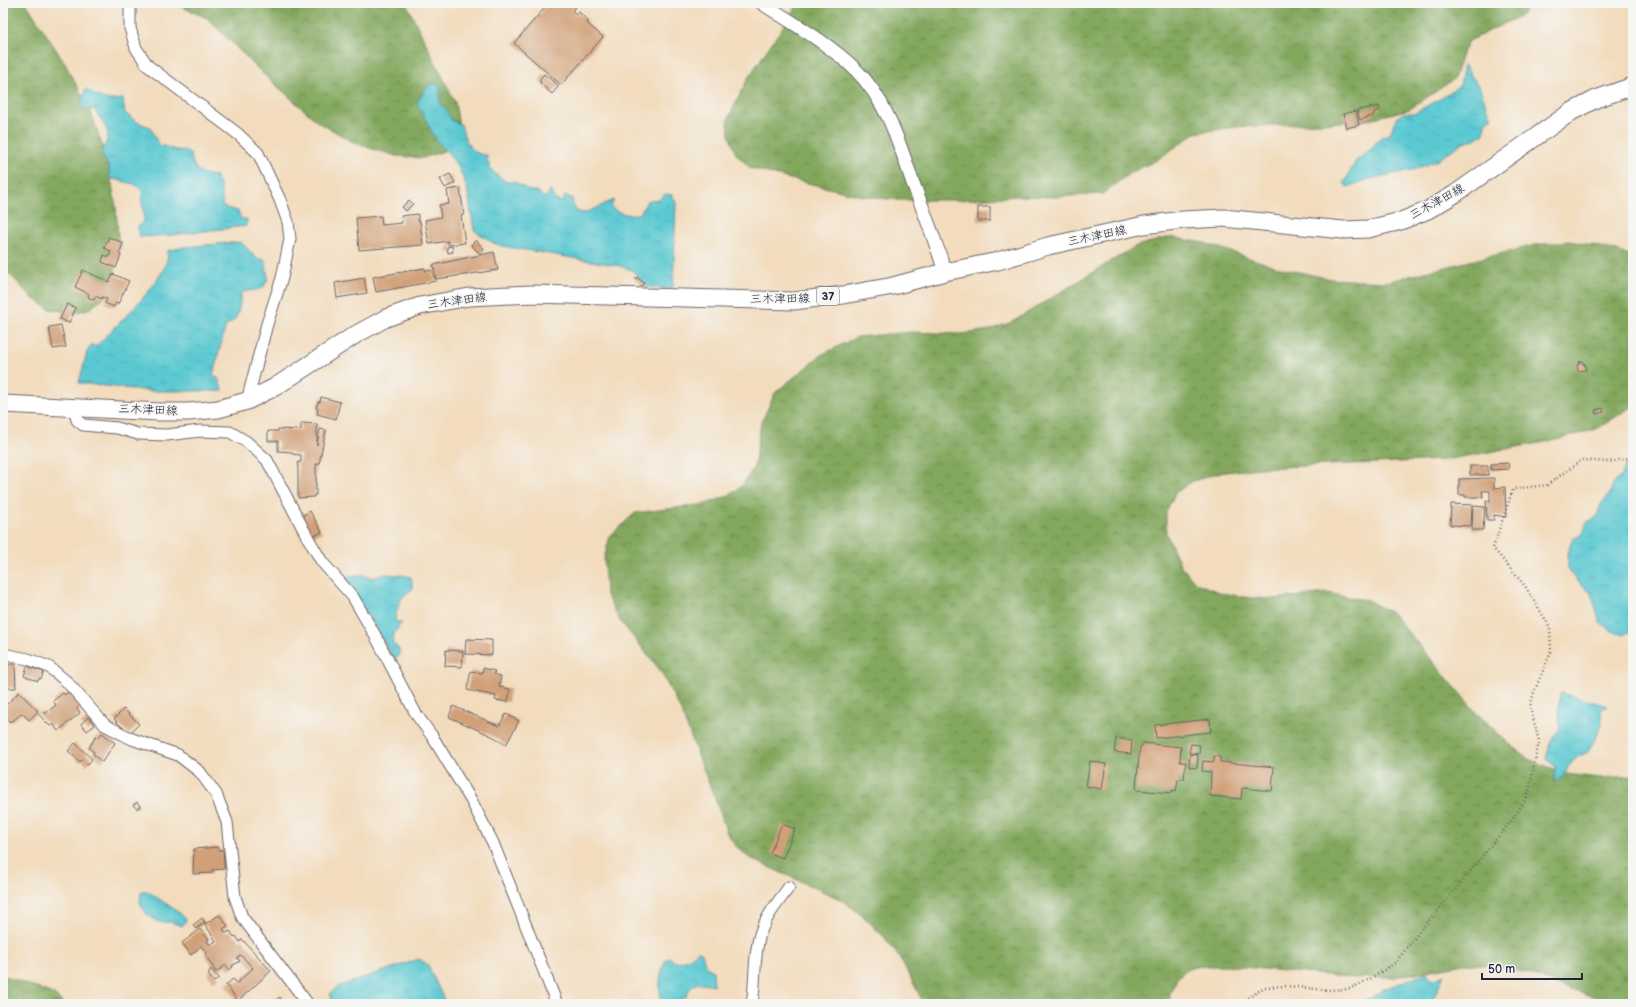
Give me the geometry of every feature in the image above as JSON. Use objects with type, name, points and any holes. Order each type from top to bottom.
[{"type":"main road","name":"三木津田線","points":[[3,404],[189,412],[218,409],[247,401],[275,387],[355,335],[386,318],[420,306],[469,297],[532,294],[794,301],[843,295],[893,286],[944,272],[998,261],[1048,246],[1144,225],[1183,220],[1222,218],[1343,230],[1368,229],[1401,221],[1428,210],[1455,194],[1571,112],[1596,99],[1633,86]]},
{"type":"street","points":[[130,3],[130,28],[136,48],[148,66],[238,134],[258,153],[280,200],[288,222],[290,239],[282,278],[247,401]]},
{"type":"street","points":[[762,3],[835,51],[857,71],[872,89],[890,118],[938,249],[944,272]]},
{"type":"street","points":[[74,407],[76,420],[82,425],[118,428],[138,434],[167,435],[200,431],[230,432],[247,442],[267,460],[322,562],[353,597],[376,637],[416,714],[432,736],[471,800],[493,843],[557,1004]]},
{"type":"street","points":[[3,654],[28,659],[49,667],[67,682],[105,725],[132,739],[178,755],[200,772],[216,794],[227,822],[236,898],[242,917],[308,1004]]},
{"type":"street","points":[[752,1004],[754,991],[754,968],[760,934],[768,916],[789,887]]},
{"type":"path","points":[[1244,1004],[1245,1000],[1265,987],[1287,986],[1328,990],[1350,989],[1370,979],[1395,963],[1426,923],[1437,912],[1512,820],[1528,796],[1539,741],[1530,707],[1534,692],[1551,652],[1550,627],[1525,586],[1493,548],[1502,519],[1513,489],[1547,485],[1582,460],[1609,462],[1633,457]]},
{"type":"green space","points":[[3,3],[26,3],[64,62],[91,112],[108,162],[116,207],[119,250],[114,274],[103,298],[91,308],[75,313],[50,309],[32,298],[3,267]]},
{"type":"green space","points":[[173,3],[406,3],[455,102],[459,126],[453,142],[444,151],[423,158],[396,156],[357,144],[318,122],[261,72],[207,18]]},
{"type":"green space","points":[[799,3],[1531,3],[1522,15],[1469,41],[1462,54],[1454,79],[1410,109],[1362,121],[1235,127],[1195,133],[1157,160],[1130,173],[1102,194],[1056,197],[1018,196],[959,200],[898,200],[862,196],[750,168],[736,154],[729,135],[728,119],[748,78]]},
{"type":"green space","points":[[1170,237],[1205,243],[1276,267],[1331,279],[1385,282],[1535,245],[1569,241],[1598,246],[1633,256],[1633,406],[1597,429],[1556,440],[1445,460],[1258,468],[1218,473],[1193,481],[1175,493],[1166,512],[1166,533],[1181,566],[1196,583],[1221,593],[1251,598],[1274,599],[1327,593],[1367,600],[1392,613],[1475,711],[1508,743],[1529,759],[1566,774],[1600,778],[1633,776],[1633,1002],[1610,1001],[1571,990],[1527,973],[1493,965],[1464,964],[1394,977],[1356,978],[1233,966],[1204,966],[1188,968],[1178,977],[1170,993],[1170,1004],[924,1004],[903,963],[885,938],[864,917],[842,900],[747,856],[734,844],[726,831],[680,709],[660,670],[620,621],[606,595],[604,559],[610,536],[635,513],[706,504],[728,496],[742,486],[754,467],[761,423],[775,393],[821,355],[857,337],[912,332],[962,334],[990,330],[1012,322],[1136,246]]},
{"type":"green space","points":[[3,975],[53,994],[64,1004],[3,1004]]},
{"type":"water","points":[[1464,65],[1480,88],[1492,117],[1485,122],[1484,134],[1475,139],[1463,142],[1438,160],[1416,169],[1369,179],[1347,187],[1344,183],[1356,161],[1371,149],[1381,137],[1390,134],[1396,118],[1404,113],[1414,113],[1445,96],[1460,85]]},
{"type":"water","points":[[436,83],[440,85],[440,104],[446,109],[452,121],[461,124],[468,144],[476,152],[487,155],[487,160],[491,170],[506,182],[515,182],[530,191],[538,191],[543,198],[548,195],[550,190],[555,200],[562,202],[565,196],[572,198],[573,205],[578,212],[585,213],[614,200],[611,207],[617,212],[640,214],[647,201],[659,199],[665,194],[672,195],[676,202],[673,289],[647,287],[632,270],[620,266],[502,246],[493,243],[474,230],[467,188],[460,170],[450,155],[436,140],[417,103],[427,86]]},
{"type":"water","points":[[86,89],[95,95],[108,100],[123,99],[125,113],[137,122],[150,127],[159,145],[184,150],[191,155],[194,165],[199,171],[206,175],[216,176],[221,189],[223,207],[238,211],[241,219],[247,219],[246,226],[171,235],[140,237],[138,227],[144,220],[141,198],[142,190],[134,184],[109,178],[109,168],[101,152],[107,139],[107,130],[95,110],[82,108],[81,101]]},
{"type":"water","points":[[241,242],[256,258],[265,260],[268,278],[264,287],[242,292],[237,316],[231,323],[226,325],[213,375],[218,378],[223,391],[151,391],[79,383],[87,352],[92,344],[95,347],[147,293],[163,270],[167,259],[167,251],[184,247]]},
{"type":"water","points":[[1633,463],[1633,630],[1623,635],[1610,630],[1600,622],[1591,593],[1577,581],[1568,568],[1567,553],[1573,539],[1582,534],[1587,522],[1597,517],[1601,504],[1609,495],[1614,482],[1622,476],[1625,465]]},
{"type":"water","points":[[384,574],[411,577],[413,589],[402,599],[397,612],[395,622],[402,622],[394,634],[392,642],[399,649],[399,654],[395,661],[345,577],[363,575],[374,578]]},
{"type":"water","points":[[1560,693],[1608,706],[1601,710],[1602,725],[1588,752],[1576,758],[1568,767],[1564,777],[1554,782],[1555,766],[1546,759],[1550,742],[1560,728]]},
{"type":"water","points":[[147,891],[180,913],[186,920],[182,926],[170,922],[158,922],[146,913],[140,903],[141,893]]},
{"type":"water","points":[[699,950],[703,956],[706,966],[713,971],[714,985],[700,983],[693,985],[686,997],[674,1004],[663,1004],[660,993],[660,981],[666,959],[670,957],[674,962],[681,961],[691,957]]},
{"type":"water","points":[[419,959],[428,965],[446,1004],[334,1004],[330,994],[337,987]]},
{"type":"water","points":[[1427,972],[1431,981],[1444,975],[1431,1004],[1350,1004],[1369,1000],[1382,990]]},
{"type":"building","points":[[549,3],[572,3],[576,7],[572,11],[576,15],[579,12],[588,21],[587,23],[603,37],[561,85],[514,43]]},
{"type":"building","points":[[544,74],[559,86],[552,94],[540,83],[541,82],[539,80]]},
{"type":"building","points":[[1379,106],[1380,110],[1374,112],[1374,115],[1360,120],[1357,110]]},
{"type":"building","points":[[1356,111],[1359,125],[1346,128],[1343,114]]},
{"type":"building","points":[[450,174],[455,183],[445,188],[440,179]]},
{"type":"building","points":[[460,188],[464,215],[461,215],[465,243],[448,245],[448,241],[429,244],[425,220],[441,217],[439,205],[449,204],[447,190]]},
{"type":"building","points":[[409,200],[413,204],[406,211],[402,207]]},
{"type":"building","points":[[978,207],[990,207],[990,221],[978,221]]},
{"type":"building","points":[[418,214],[423,245],[359,250],[356,218],[381,216],[382,225],[402,223],[401,216]]},
{"type":"building","points":[[109,237],[123,243],[119,254],[121,255],[116,268],[102,262],[104,255],[109,257],[111,251],[104,248]]},
{"type":"building","points":[[476,240],[484,249],[480,254],[471,245]]},
{"type":"building","points":[[452,246],[453,252],[448,253],[447,247]]},
{"type":"building","points":[[494,252],[498,270],[436,279],[433,265]]},
{"type":"building","points":[[425,268],[425,271],[431,270],[436,281],[376,292],[373,277]]},
{"type":"building","points":[[83,270],[109,282],[113,274],[129,281],[118,304],[116,303],[114,307],[105,303],[107,299],[102,297],[101,299],[96,296],[94,300],[88,297],[89,294],[75,287]]},
{"type":"building","points":[[637,277],[644,283],[642,286],[635,279]]},
{"type":"building","points":[[364,278],[367,293],[337,298],[335,283]]},
{"type":"building","points":[[67,304],[76,308],[69,323],[60,319]]},
{"type":"building","points":[[61,325],[66,347],[53,349],[49,327]]},
{"type":"building","points":[[1583,361],[1586,370],[1578,371],[1577,365],[1579,362]]},
{"type":"building","points":[[321,397],[340,402],[336,419],[317,414],[318,409],[316,408]]},
{"type":"building","points":[[1603,408],[1604,412],[1596,414],[1595,410]]},
{"type":"building","points":[[301,423],[317,424],[317,445],[320,429],[326,430],[319,464],[316,464],[316,495],[314,495],[314,497],[298,498],[298,462],[301,462],[301,455],[292,454],[292,452],[278,451],[278,441],[268,441],[268,431],[278,431],[278,429],[301,430]]},
{"type":"building","points":[[1508,463],[1509,469],[1491,470],[1491,464]]},
{"type":"building","points":[[1470,466],[1488,466],[1488,475],[1470,475]]},
{"type":"building","points":[[1494,478],[1494,488],[1505,487],[1506,517],[1494,515],[1494,520],[1487,520],[1486,501],[1490,501],[1490,491],[1482,491],[1483,497],[1465,497],[1465,495],[1459,495],[1459,479]]},
{"type":"building","points":[[1451,504],[1472,505],[1471,526],[1450,525]]},
{"type":"building","points":[[1473,506],[1485,507],[1483,530],[1472,530]]},
{"type":"building","points":[[310,511],[322,532],[312,537],[301,516]]},
{"type":"building","points":[[466,639],[492,640],[492,655],[465,654]]},
{"type":"building","points":[[446,650],[463,651],[462,667],[445,666]]},
{"type":"building","points":[[3,664],[15,664],[16,688],[3,688]]},
{"type":"building","points":[[27,666],[44,672],[41,679],[39,678],[38,681],[24,676]]},
{"type":"building","points":[[483,668],[495,671],[494,674],[501,676],[499,687],[510,689],[508,702],[495,700],[496,696],[467,690],[471,671],[482,673]]},
{"type":"building","points":[[69,691],[80,705],[77,708],[80,713],[58,731],[53,724],[50,726],[38,714],[42,711],[45,714],[56,705],[53,701],[63,693],[65,695]]},
{"type":"building","points":[[19,692],[38,711],[29,720],[22,713],[10,722],[3,715],[3,708]]},
{"type":"building","points":[[453,706],[499,726],[506,714],[519,721],[506,745],[494,737],[449,717]]},
{"type":"building","points":[[124,709],[139,724],[129,734],[114,719]]},
{"type":"building","points":[[88,717],[95,725],[87,731],[81,724]]},
{"type":"building","points":[[1210,719],[1211,732],[1156,738],[1155,725]]},
{"type":"building","points":[[102,733],[115,743],[102,762],[89,748],[96,736],[98,738]]},
{"type":"building","points":[[1116,738],[1132,740],[1131,754],[1114,752]]},
{"type":"building","points":[[75,743],[92,759],[87,765],[82,760],[80,762],[68,751]]},
{"type":"building","points":[[1143,743],[1181,747],[1180,762],[1186,762],[1184,779],[1178,779],[1176,791],[1172,790],[1172,793],[1137,790],[1136,787],[1140,747]]},
{"type":"building","points":[[1191,744],[1200,745],[1199,754],[1189,753]]},
{"type":"building","points":[[1190,754],[1198,755],[1197,768],[1189,767]]},
{"type":"building","points":[[1214,756],[1220,757],[1220,762],[1274,767],[1272,791],[1242,788],[1241,799],[1210,796],[1211,772],[1202,771],[1203,761],[1214,762]]},
{"type":"building","points":[[1090,761],[1106,764],[1102,789],[1086,786]]},
{"type":"building","points":[[137,802],[140,806],[137,809],[133,805]]},
{"type":"building","points":[[782,824],[795,829],[783,858],[770,853]]},
{"type":"building","points":[[218,847],[218,850],[223,850],[224,869],[212,870],[212,873],[193,874],[194,849]]},
{"type":"building","points":[[219,915],[228,926],[223,929],[226,933],[230,931],[240,942],[242,939],[271,971],[238,1001],[226,985],[233,979],[237,983],[253,968],[241,955],[237,958],[240,961],[229,970],[226,965],[216,972],[205,954],[207,953],[201,946],[191,955],[182,943],[200,929],[209,939],[207,941],[210,945],[216,941],[205,924]]},
{"type":"building","points":[[202,918],[205,923],[196,929],[193,925]]},
{"type":"building","points":[[211,969],[219,978],[214,982],[208,974]]},
{"type":"building","points":[[280,997],[285,1004],[270,1004]]}]
